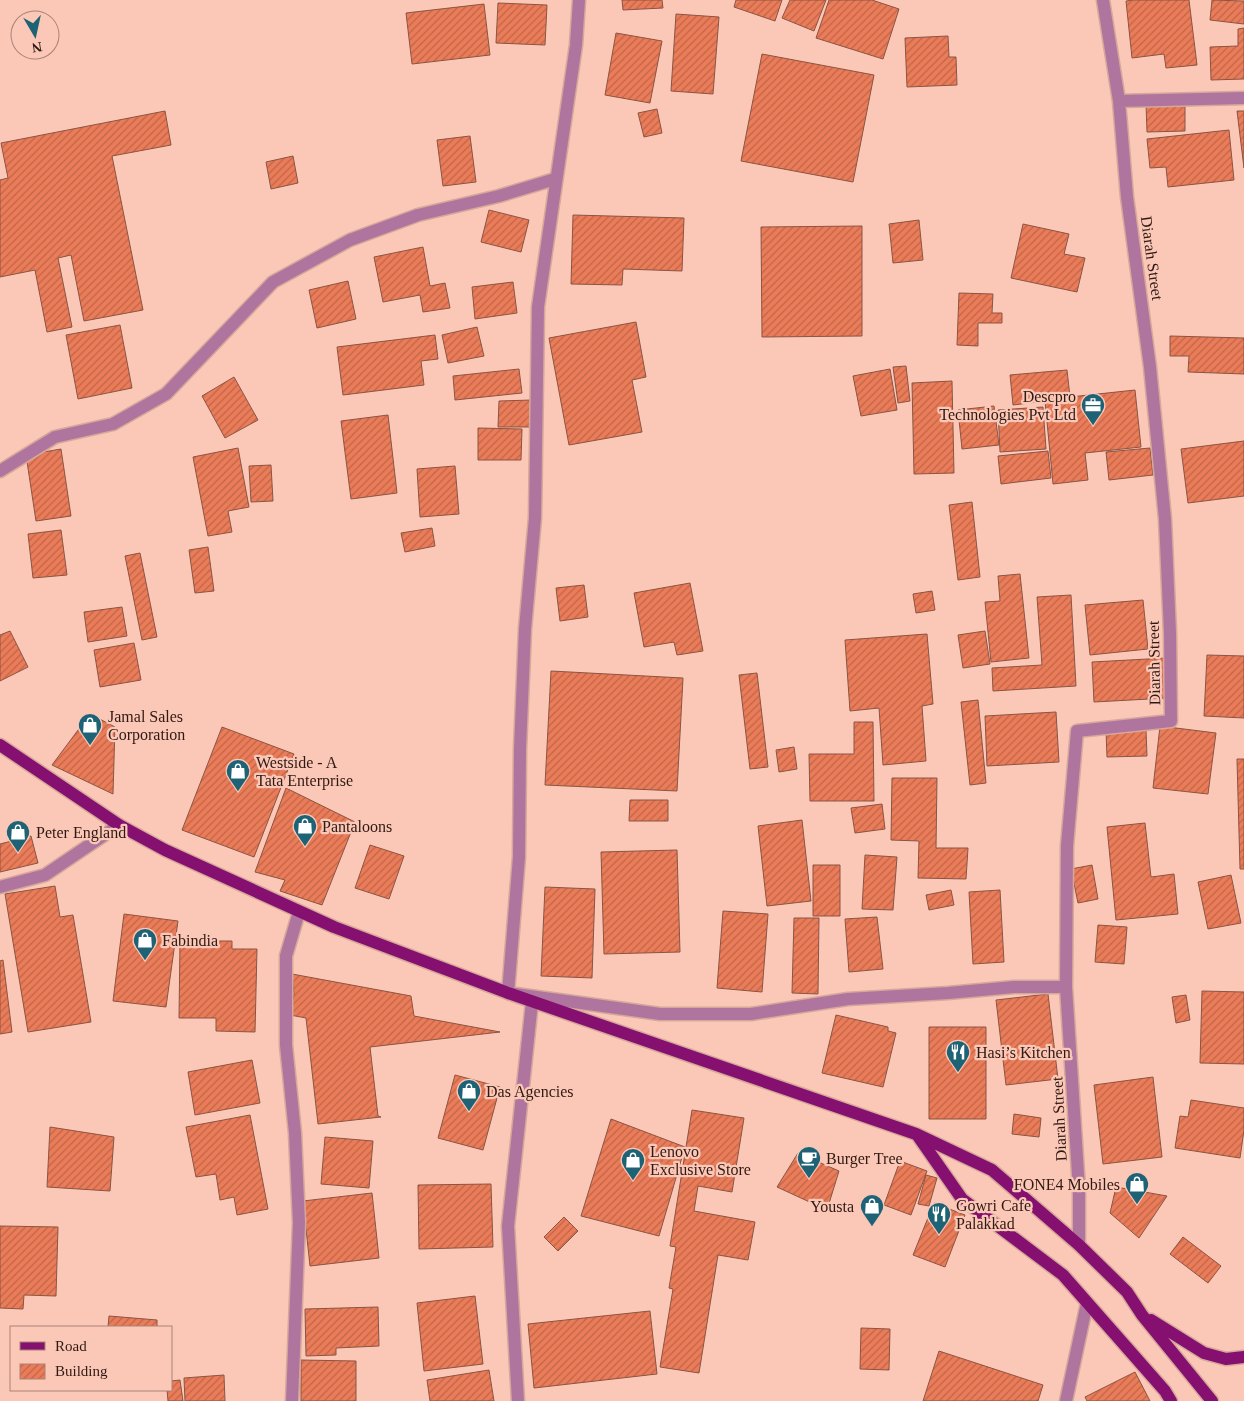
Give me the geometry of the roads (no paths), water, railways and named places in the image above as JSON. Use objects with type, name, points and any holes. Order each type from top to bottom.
[{"type":"main road","points":[[0,746],[119,825],[165,850],[334,927],[532,1002],[916,1134],[992,1170],[1079,1245],[1127,1292],[1142,1315],[1212,1401]]},
{"type":"main road","points":[[916,1134],[962,1199],[1063,1275],[1165,1391],[1171,1401]]},
{"type":"main road","points":[[1142,1315],[1204,1353],[1226,1358],[1244,1357]]},
{"type":"street","points":[[579,0],[576,44],[538,307],[535,518],[524,630],[519,857],[508,993],[660,1014],[751,1014],[848,998],[948,993],[1014,986],[1066,987]]},
{"type":"street","name":"Diarah Street","points":[[1079,1245],[1078,1160],[1066,987],[1067,846],[1077,731],[1171,721],[1170,633],[1165,519],[1150,366],[1127,198],[1119,101],[1103,0]]},
{"type":"street","points":[[1119,101],[1244,98]]},
{"type":"street","points":[[0,471],[54,438],[113,424],[166,394],[273,282],[350,240],[418,215],[499,196],[555,179]]},
{"type":"street","points":[[0,887],[45,875],[119,825]]},
{"type":"street","points":[[292,1401],[298,1223],[295,1133],[286,1045],[286,956],[300,912]]},
{"type":"street","points":[[518,1401],[508,1226],[532,1002]]},
{"type":"street","points":[[1066,1401],[1087,1303]]},
{"type":"place","name":"Descpro Technologies Pvt Ltd","points":[[1093,426]]},
{"type":"place","name":"Jamal Sales Corporation","points":[[90,746]]},
{"type":"place","name":"Westside - A Tata Enterprise","points":[[238,792]]},
{"type":"place","name":"Pantaloons","points":[[305,847]]},
{"type":"place","name":"Peter England","points":[[18,853]]},
{"type":"place","name":"Fabindia","points":[[145,961]]},
{"type":"place","name":"Hasi’s Kitchen","points":[[958,1073]]},
{"type":"place","name":"Das Agencies","points":[[469,1112]]},
{"type":"place","name":"Burger Tree","points":[[809,1179]]},
{"type":"place","name":"Lenovo Exclusive Store","points":[[633,1181]]},
{"type":"place","name":"FONE4 Mobiles","points":[[1137,1205]]},
{"type":"place","name":"Yousta","points":[[872,1227]]},
{"type":"place","name":"Gowri Cafe Palakkad","points":[[939,1235]]}]
